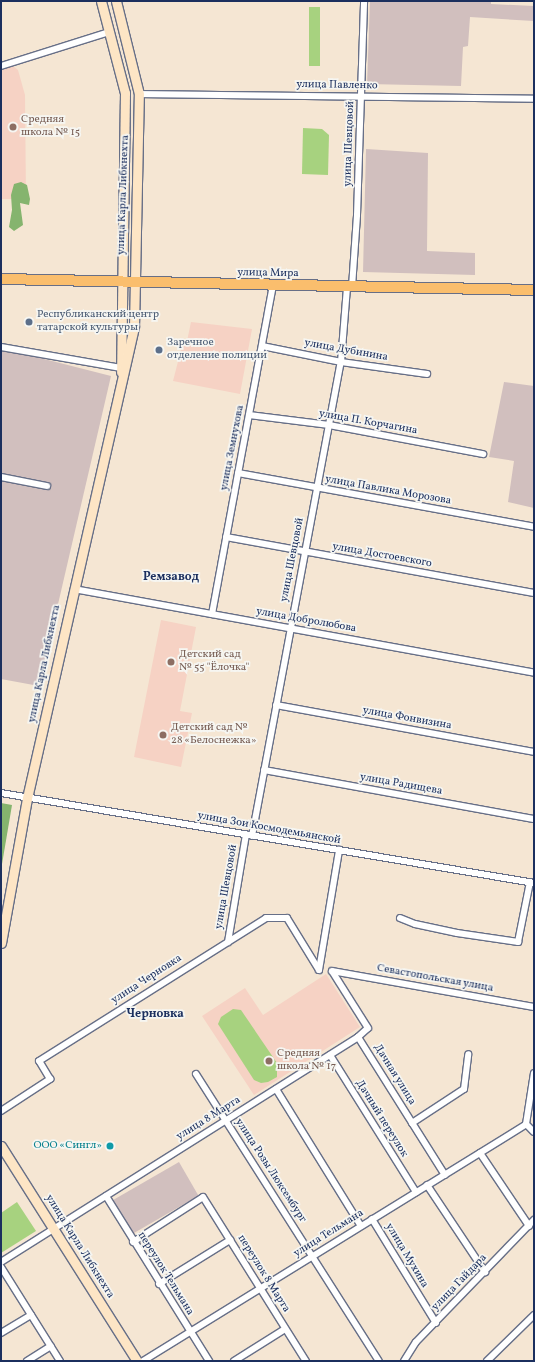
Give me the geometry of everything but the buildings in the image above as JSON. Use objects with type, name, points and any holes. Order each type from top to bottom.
[{"type":"main road","name":"улица Карла Либкнехта","points":[[101,1],[125,93],[121,392]]},
{"type":"main road","name":"улица Карла Либкнехта","points":[[1,943],[27,798],[74,589],[121,392],[134,327],[139,94],[116,1]]},
{"type":"main road","points":[[110,32],[123,28]]},
{"type":"main road","name":"улица Мира","points":[[1,279],[349,288],[534,290]]},
{"type":"main road","name":"улица Карла Либкнехта","points":[[1,1146],[137,1361]]},
{"type":"street","name":"улица Шевцовой","points":[[228,942],[249,835],[264,770],[341,362],[349,288],[362,97],[364,1]]},
{"type":"street","points":[[1,66],[110,32]]},
{"type":"street","name":"улица Павленко","points":[[139,94],[534,99]]},
{"type":"street","name":"улица Земнухова","points":[[212,614],[272,286]]},
{"type":"street","name":"улица Дубинина","points":[[262,346],[341,362],[427,374]]},
{"type":"street","points":[[1,347],[121,368]]},
{"type":"street","name":"улица П. Корчагина","points":[[249,415],[329,424],[483,454]]},
{"type":"street","name":"улица Павлика Морозова","points":[[238,473],[534,527]]},
{"type":"street","points":[[1,477],[47,486]]},
{"type":"street","name":"улица Достоевского","points":[[226,537],[534,593]]},
{"type":"street","name":"улица Добролюбова","points":[[74,589],[534,673]]},
{"type":"street","name":"улица Фонвизина","points":[[276,705],[534,752]]},
{"type":"street","name":"улица Радищева","points":[[264,770],[534,819]]},
{"type":"street","name":"улица Зои Космодемьянской","points":[[1,793],[532,883]]},
{"type":"street","name":"улица Черновка","points":[[1,1111],[50,1079],[39,1061],[266,918],[287,918],[319,970],[339,850]]},
{"type":"street","points":[[400,918],[415,924],[457,933],[518,942],[532,883]]},
{"type":"street","name":"Севастопольская улица","points":[[358,1037],[368,1028],[332,971],[534,1007]]},
{"type":"street","name":"улица 8 Марта","points":[[1,1262],[358,1037]]},
{"type":"street","name":"Дачная улица","points":[[358,1037],[445,1175]]},
{"type":"street","name":"Дачная улица","points":[[412,1123],[464,1089],[468,1054]]},
{"type":"street","name":"Дачный переулок","points":[[330,1055],[416,1192]]},
{"type":"street","points":[[534,1073],[526,1124],[534,1132]]},
{"type":"street","name":"улица Розы Люксембург","points":[[196,1074],[379,1361]]},
{"type":"street","points":[[276,1089],[361,1226]]},
{"type":"street","name":"улица Тельмана","points":[[143,1361],[526,1124]]},
{"type":"street","points":[[480,1153],[529,1226]]},
{"type":"street","points":[[428,1185],[485,1272]]},
{"type":"street","name":"переулок Тельмана","points":[[106,1196],[159,1284],[209,1361]]},
{"type":"street","name":"переулок 8 Марта","points":[[133,1242],[203,1197],[306,1361]]},
{"type":"street","name":"улица Мухина","points":[[372,1219],[436,1323]]},
{"type":"street","name":"улица Гайдара","points":[[404,1361],[411,1348],[534,1220]]},
{"type":"street","points":[[159,1284],[230,1240]]},
{"type":"street","points":[[1,1267],[60,1361]]},
{"type":"street","points":[[1,1333],[31,1314]]},
{"type":"street","points":[[487,1361],[534,1315]]},
{"type":"street","points":[[234,1361],[285,1328]]},
{"type":"street","points":[[27,1361],[51,1346]]},
{"type":"shaded area","points":[[370,1],[491,1],[491,4],[534,6],[534,21],[470,17],[468,46],[463,47],[461,86],[367,84]]},
{"type":"shaded area","name":"Средняя школа № 15","points":[[13,66],[18,70],[25,95],[26,199],[1,199],[1,69]]},
{"type":"shaded area","points":[[366,149],[428,153],[427,251],[475,253],[475,275],[363,272]]},
{"type":"shaded area","points":[[191,322],[252,329],[240,394],[173,381],[182,346],[186,346]]},
{"type":"shaded area","points":[[1,348],[111,376],[39,686],[1,679]]},
{"type":"shaded area","points":[[504,382],[534,386],[534,508],[508,502],[514,461],[489,457]]},
{"type":"shaded area","points":[[161,620],[196,627],[180,711],[192,713],[181,767],[134,757]]},
{"type":"shaded area","name":"Средняя школа № 17","points":[[326,974],[360,1027],[254,1095],[202,1016],[245,988],[263,1015]]},
{"type":"shaded area","points":[[179,1162],[198,1196],[130,1235],[111,1202]]},
{"type":"green space","points":[[309,7],[320,7],[320,66],[309,66]]},
{"type":"green space","points":[[303,128],[322,129],[329,135],[328,175],[302,174]]},
{"type":"green space","points":[[21,182],[27,185],[30,199],[29,205],[20,203],[23,225],[14,231],[9,227],[12,210],[11,195],[14,184]]},
{"type":"green space","points":[[1,803],[12,805],[1,870]]},
{"type":"green space","points":[[233,1009],[241,1010],[277,1063],[277,1077],[268,1082],[261,1083],[254,1080],[218,1024],[221,1017]]},
{"type":"green space","points":[[17,1202],[36,1231],[1,1253],[1,1213]]},
{"type":"place","name":"Средняя школа № 15","points":[[13,127]]},
{"type":"place","name":"Республиканский центр татарской культуры","points":[[29,322]]},
{"type":"place","name":"Заречное отделение полиции","points":[[159,350]]},
{"type":"place","name":"Детский сад № 55 \"Ёлочка\"","points":[[171,662]]},
{"type":"place","name":"Детский сад № 28 «Белоснежка»","points":[[163,735]]},
{"type":"place","name":"Средняя школа № 17","points":[[269,1061]]},
{"type":"place","name":"ООО «Сингл»","points":[[110,1146]]},
{"type":"district","name":"Ремзавод","points":[[171,578]]},
{"type":"district","name":"Черновка","points":[[155,1015]]}]
